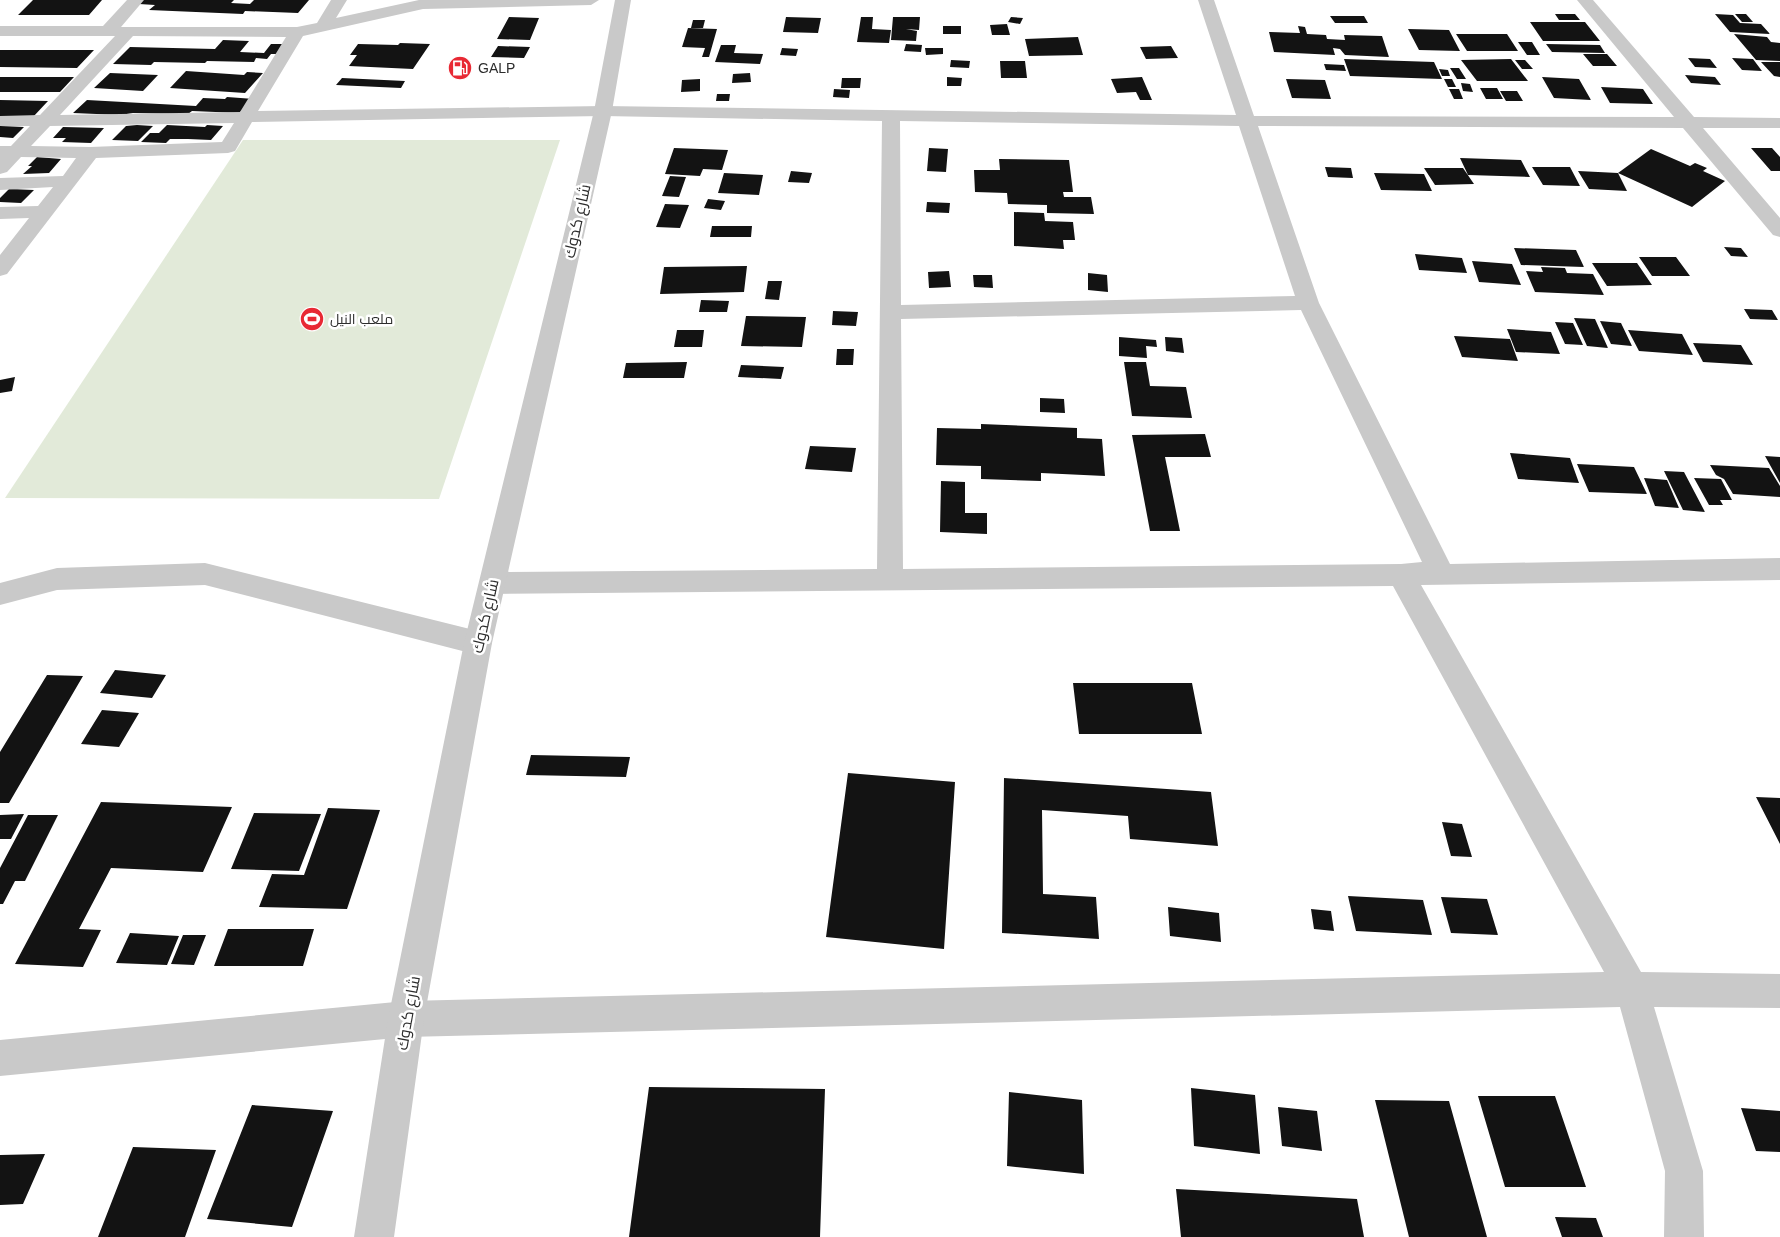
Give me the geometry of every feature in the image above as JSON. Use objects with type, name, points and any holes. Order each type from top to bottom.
[{"type":"street","points":[[108,31],[136,0]]},
{"type":"street","points":[[323,26],[339,0]]},
{"type":"street","points":[[0,31],[297,32],[432,2],[591,0]]},
{"type":"street","name":"شارع كدوك","points":[[374,1237],[406,1019],[478,643],[603,111],[622,0]]},
{"type":"street","points":[[1206,0],[1308,303],[1440,571],[1401,575]]},
{"type":"street","points":[[1586,0],[1780,231]]},
{"type":"street","points":[[0,168],[8,151],[45,120],[129,31]]},
{"type":"street","points":[[8,151],[90,152],[228,147],[297,32]]},
{"type":"street","points":[[0,121],[603,111],[1247,121],[1780,123]]},
{"type":"street","points":[[890,579],[891,116]]},
{"type":"street","points":[[0,270],[7,251],[44,212],[90,152]]},
{"type":"street","points":[[0,184],[68,180]]},
{"type":"street","points":[[0,212],[44,212]]},
{"type":"street","points":[[890,312],[1308,303]]},
{"type":"street","points":[[492,583],[1401,575],[1780,569]]},
{"type":"street","points":[[0,594],[57,579],[205,574],[478,643]]},
{"type":"street","points":[[1401,575],[1632,990],[1684,1171],[1684,1237]]},
{"type":"street","points":[[0,1058],[406,1019],[1632,990],[1780,991]]},
{"type":"green space","name":"ملعب النيل","points":[[243,140],[560,140],[439,499],[5,498]]},
{"type":"building","points":[[33,0],[102,0],[89,15],[18,15]]},
{"type":"building","points":[[143,0],[234,0],[231,3],[250,4],[254,0],[309,0],[298,13],[245,11],[243,14],[149,10],[155,5],[139,4]]},
{"type":"building","points":[[1555,14],[1575,14],[1580,20],[1559,20]]},
{"type":"building","points":[[1715,14],[1733,15],[1740,23],[1761,24],[1770,34],[1730,32]]},
{"type":"building","points":[[1735,14],[1746,14],[1753,22],[1742,22]]},
{"type":"building","points":[[1330,16],[1364,16],[1368,23],[1335,23]]},
{"type":"building","points":[[509,17],[539,18],[530,40],[497,39]]},
{"type":"building","points":[[786,17],[821,18],[818,33],[783,32]]},
{"type":"building","points":[[861,17],[873,17],[872,29],[891,30],[889,43],[857,42]]},
{"type":"building","points":[[893,17],[920,17],[919,30],[906,29],[917,31],[916,41],[891,40]]},
{"type":"building","points":[[1011,17],[1023,18],[1020,24],[1008,22]]},
{"type":"building","points":[[693,20],[705,20],[703,28],[691,28]]},
{"type":"building","points":[[1530,22],[1585,22],[1600,41],[1543,41]]},
{"type":"building","points":[[1007,24],[1010,35],[992,35],[990,25]]},
{"type":"building","points":[[943,26],[961,26],[961,34],[943,34]]},
{"type":"building","points":[[1298,26],[1305,27],[1307,34],[1326,35],[1327,39],[1345,40],[1344,35],[1382,36],[1389,57],[1345,55],[1340,49],[1333,48],[1335,55],[1274,52],[1269,32],[1300,33]]},
{"type":"building","points":[[688,28],[717,29],[709,57],[702,57],[705,48],[682,47]]},
{"type":"building","points":[[1408,29],[1449,30],[1460,51],[1419,50]]},
{"type":"building","points":[[1456,34],[1507,34],[1518,51],[1467,51]]},
{"type":"building","points":[[1734,34],[1767,37],[1771,42],[1780,43],[1780,61],[1756,60]]},
{"type":"building","points":[[1078,37],[1083,55],[1029,56],[1025,39]]},
{"type":"building","points":[[223,40],[249,41],[240,52],[264,53],[271,44],[286,44],[278,54],[271,54],[267,59],[256,58],[254,62],[207,61],[205,63],[154,62],[151,65],[113,64],[130,47],[215,49]]},
{"type":"building","points":[[1518,42],[1532,42],[1540,55],[1527,55]]},
{"type":"building","points":[[400,43],[430,44],[413,69],[349,66],[357,55],[350,55],[358,44],[398,45]]},
{"type":"building","points":[[906,44],[922,45],[921,52],[904,51]]},
{"type":"building","points":[[1546,44],[1600,45],[1605,53],[1552,52]]},
{"type":"building","points":[[721,45],[736,45],[734,53],[763,54],[760,64],[715,62]]},
{"type":"building","points":[[498,46],[530,47],[524,58],[491,57]]},
{"type":"building","points":[[1171,46],[1178,58],[1146,59],[1140,47]]},
{"type":"building","points":[[782,48],[798,49],[796,56],[780,55]]},
{"type":"building","points":[[925,48],[943,48],[943,54],[926,55]]},
{"type":"building","points":[[0,50],[94,50],[77,68],[0,67]]},
{"type":"building","points":[[1583,54],[1607,54],[1617,66],[1593,66]]},
{"type":"building","points":[[1688,58],[1710,59],[1717,68],[1695,67]]},
{"type":"building","points":[[1732,58],[1753,59],[1762,71],[1742,70]]},
{"type":"building","points":[[1344,59],[1434,62],[1442,79],[1350,76]]},
{"type":"building","points":[[1511,59],[1528,81],[1477,81],[1461,60]]},
{"type":"building","points":[[951,60],[970,61],[969,68],[950,67]]},
{"type":"building","points":[[1515,60],[1525,60],[1533,69],[1522,69]]},
{"type":"building","points":[[1000,61],[1025,61],[1027,78],[1001,78]]},
{"type":"building","points":[[1761,62],[1780,62],[1780,77],[1774,76]]},
{"type":"building","points":[[1324,64],[1344,65],[1346,71],[1326,70]]},
{"type":"building","points":[[1450,68],[1459,68],[1466,79],[1457,79]]},
{"type":"building","points":[[1439,69],[1448,70],[1450,76],[1442,76]]},
{"type":"building","points":[[186,71],[244,75],[247,72],[263,73],[245,93],[170,88]]},
{"type":"building","points":[[110,73],[158,75],[143,91],[94,88]]},
{"type":"building","points":[[750,73],[751,82],[732,83],[733,74]]},
{"type":"building","points":[[1685,75],[1715,77],[1721,85],[1691,83]]},
{"type":"building","points":[[0,77],[74,77],[60,92],[0,92]]},
{"type":"building","points":[[947,77],[962,78],[961,86],[947,86]]},
{"type":"building","points":[[1142,77],[1152,100],[1140,100],[1136,92],[1117,93],[1111,79]]},
{"type":"building","points":[[1542,77],[1579,79],[1591,100],[1554,98]]},
{"type":"building","points":[[342,78],[405,81],[401,88],[336,85]]},
{"type":"building","points":[[842,78],[861,78],[860,88],[841,88]]},
{"type":"building","points":[[700,79],[700,91],[681,92],[682,80]]},
{"type":"building","points":[[1286,79],[1325,80],[1331,99],[1292,98]]},
{"type":"building","points":[[1444,79],[1452,79],[1456,87],[1448,87]]},
{"type":"building","points":[[1461,83],[1470,84],[1473,92],[1463,91]]},
{"type":"building","points":[[1601,87],[1643,89],[1653,104],[1610,103]]},
{"type":"building","points":[[1480,88],[1497,88],[1503,99],[1486,99]]},
{"type":"building","points":[[834,89],[850,90],[849,98],[833,97]]},
{"type":"building","points":[[1449,89],[1459,89],[1463,99],[1454,99]]},
{"type":"building","points":[[1500,91],[1517,91],[1523,101],[1506,101]]},
{"type":"building","points":[[717,94],[730,94],[729,101],[716,101]]},
{"type":"building","points":[[227,97],[254,99],[239,113],[192,111],[188,114],[133,113],[120,115],[73,113],[87,100],[196,106],[203,98],[225,99]]},
{"type":"building","points":[[0,100],[48,101],[33,117],[0,117]]},
{"type":"building","points":[[167,125],[223,126],[211,140],[170,139],[166,143],[141,142],[150,133],[159,133]]},
{"type":"building","points":[[0,126],[24,127],[13,138],[0,137]]},
{"type":"building","points":[[126,126],[153,126],[138,141],[112,140]]},
{"type":"building","points":[[63,127],[104,128],[91,143],[62,142],[66,138],[53,138]]},
{"type":"building","points":[[674,148],[728,150],[722,170],[703,169],[700,176],[665,174]]},
{"type":"building","points":[[929,148],[948,149],[946,172],[927,171]]},
{"type":"building","points":[[1751,148],[1772,148],[1780,157],[1780,171],[1771,171]]},
{"type":"building","points":[[1651,149],[1690,166],[1695,163],[1707,168],[1703,171],[1725,181],[1692,207],[1618,173]]},
{"type":"building","points":[[37,157],[61,159],[49,173],[23,174],[32,166],[28,166]]},
{"type":"building","points":[[1460,158],[1521,160],[1530,177],[1468,175]]},
{"type":"building","points":[[999,159],[1069,160],[1073,192],[1063,192],[1064,197],[1091,197],[1094,214],[1047,213],[1047,205],[1008,204],[1007,193],[975,192],[974,170],[1000,170]]},
{"type":"building","points":[[1325,167],[1351,168],[1353,178],[1328,177]]},
{"type":"building","points":[[1532,167],[1570,167],[1580,186],[1543,185]]},
{"type":"building","points":[[1424,168],[1463,168],[1474,184],[1435,185]]},
{"type":"building","points":[[791,171],[812,173],[809,183],[788,182]]},
{"type":"building","points":[[1578,171],[1618,173],[1627,191],[1589,189]]},
{"type":"building","points":[[724,173],[763,175],[759,195],[718,193]]},
{"type":"building","points":[[1374,173],[1424,174],[1432,191],[1381,190]]},
{"type":"building","points":[[670,176],[686,177],[679,197],[662,196]]},
{"type":"building","points":[[9,189],[34,190],[21,203],[0,202],[0,198]]},
{"type":"building","points":[[708,199],[725,201],[721,210],[704,208]]},
{"type":"building","points":[[927,202],[950,203],[949,213],[926,212]]},
{"type":"building","points":[[665,204],[689,205],[680,228],[656,227]]},
{"type":"building","points":[[1014,212],[1044,213],[1045,221],[1073,222],[1075,240],[1063,240],[1064,249],[1014,246]]},
{"type":"building","points":[[712,226],[752,226],[751,237],[710,237]]},
{"type":"building","points":[[1724,247],[1741,248],[1748,257],[1731,256]]},
{"type":"building","points":[[1514,248],[1576,250],[1584,267],[1521,265]]},
{"type":"building","points":[[1415,254],[1462,258],[1467,273],[1419,270]]},
{"type":"building","points":[[1639,257],[1676,257],[1690,276],[1652,276]]},
{"type":"building","points":[[1472,261],[1512,264],[1521,285],[1479,282]]},
{"type":"building","points":[[1592,263],[1637,263],[1652,285],[1607,286]]},
{"type":"building","points":[[747,266],[744,292],[660,294],[664,267]]},
{"type":"building","points":[[1541,267],[1565,268],[1567,273],[1593,274],[1604,295],[1535,292],[1526,271],[1543,272]]},
{"type":"building","points":[[949,271],[951,287],[929,288],[928,272]]},
{"type":"building","points":[[1088,273],[1107,275],[1108,292],[1088,290]]},
{"type":"building","points":[[973,275],[992,275],[993,288],[974,287]]},
{"type":"building","points":[[768,281],[782,281],[779,300],[765,299]]},
{"type":"building","points":[[701,300],[729,301],[727,312],[699,312]]},
{"type":"building","points":[[1744,309],[1772,310],[1778,320],[1750,319]]},
{"type":"building","points":[[833,311],[858,312],[856,326],[832,325]]},
{"type":"building","points":[[746,316],[806,317],[802,347],[741,346]]},
{"type":"building","points":[[1574,318],[1595,319],[1608,348],[1587,346]]},
{"type":"building","points":[[1600,321],[1621,323],[1632,346],[1611,344]]},
{"type":"building","points":[[1555,322],[1573,323],[1583,345],[1565,344]]},
{"type":"building","points":[[1507,329],[1551,332],[1560,354],[1516,352]]},
{"type":"building","points":[[677,330],[704,330],[702,347],[674,347]]},
{"type":"building","points":[[1628,330],[1682,334],[1693,355],[1639,351]]},
{"type":"building","points":[[1454,336],[1510,339],[1518,361],[1462,357]]},
{"type":"building","points":[[1119,337],[1156,340],[1157,347],[1146,346],[1147,358],[1119,356]]},
{"type":"building","points":[[1165,337],[1182,338],[1184,353],[1166,351]]},
{"type":"building","points":[[1693,343],[1741,345],[1753,365],[1703,362]]},
{"type":"building","points":[[837,349],[854,349],[853,365],[836,365]]},
{"type":"building","points":[[687,362],[684,378],[623,378],[626,363]]},
{"type":"building","points":[[1124,362],[1146,362],[1150,386],[1186,387],[1192,418],[1132,416]]},
{"type":"building","points":[[741,365],[784,367],[781,379],[738,377]]},
{"type":"building","points":[[15,377],[12,391],[0,393],[0,380]]},
{"type":"building","points":[[1040,398],[1064,399],[1065,413],[1040,412]]},
{"type":"building","points":[[981,424],[1077,428],[1077,438],[1102,439],[1105,476],[1041,473],[1041,481],[981,479],[981,466],[936,465],[937,428],[981,429]]},
{"type":"building","points":[[1205,434],[1211,457],[1165,457],[1180,531],[1150,531],[1132,435]]},
{"type":"building","points":[[810,446],[856,448],[852,472],[805,469]]},
{"type":"building","points":[[1510,453],[1570,458],[1579,483],[1518,479]]},
{"type":"building","points":[[1765,456],[1780,457],[1780,483]]},
{"type":"building","points":[[1577,464],[1634,467],[1647,494],[1589,492]]},
{"type":"building","points":[[1710,465],[1769,468],[1780,486],[1780,497],[1733,494],[1724,479],[1716,475]]},
{"type":"building","points":[[1664,471],[1684,472],[1705,512],[1683,510]]},
{"type":"building","points":[[1644,478],[1667,480],[1679,508],[1655,506]]},
{"type":"building","points":[[1694,478],[1721,479],[1732,500],[1720,500],[1723,505],[1709,505]]},
{"type":"building","points":[[941,481],[965,482],[965,513],[987,513],[987,534],[940,532]]},
{"type":"building","points":[[115,670],[166,675],[152,698],[100,693]]},
{"type":"building","points":[[47,675],[83,676],[9,803],[0,803],[0,752]]},
{"type":"building","points":[[1073,683],[1192,683],[1202,734],[1079,734]]},
{"type":"building","points":[[102,710],[139,713],[119,747],[81,744]]},
{"type":"building","points":[[531,755],[630,757],[626,777],[526,775]]},
{"type":"building","points":[[848,773],[955,782],[944,949],[826,937]]},
{"type":"building","points":[[1004,778],[1211,792],[1218,846],[1130,839],[1128,816],[1042,810],[1043,894],[1096,897],[1099,939],[1002,933]]},
{"type":"building","points":[[1756,797],[1780,798],[1780,844]]},
{"type":"building","points":[[101,802],[232,807],[203,872],[111,868],[79,929],[101,930],[83,967],[15,964]]},
{"type":"building","points":[[328,808],[380,810],[347,909],[259,907],[272,874],[304,875]]},
{"type":"building","points":[[254,813],[321,814],[299,871],[231,869]]},
{"type":"building","points":[[24,814],[11,839],[0,839],[0,815]]},
{"type":"building","points":[[28,815],[58,815],[25,881],[15,881],[3,904],[0,904],[0,868]]},
{"type":"building","points":[[1442,822],[1462,824],[1472,857],[1451,856]]},
{"type":"building","points":[[1348,896],[1423,900],[1432,935],[1356,931]]},
{"type":"building","points":[[1441,897],[1487,899],[1498,935],[1451,933]]},
{"type":"building","points":[[1168,907],[1219,913],[1221,942],[1170,936]]},
{"type":"building","points":[[1311,909],[1331,911],[1334,931],[1314,929]]},
{"type":"building","points":[[228,929],[314,929],[303,966],[214,966]]},
{"type":"building","points":[[130,933],[179,936],[167,965],[116,963]]},
{"type":"building","points":[[183,935],[206,935],[194,965],[171,964]]},
{"type":"building","points":[[649,1087],[825,1089],[820,1237],[629,1237]]},
{"type":"building","points":[[1191,1088],[1255,1095],[1260,1154],[1194,1146]]},
{"type":"building","points":[[1009,1092],[1082,1100],[1084,1174],[1007,1166]]},
{"type":"building","points":[[1478,1096],[1555,1096],[1586,1187],[1505,1187]]},
{"type":"building","points":[[1375,1100],[1449,1101],[1487,1237],[1409,1237]]},
{"type":"building","points":[[252,1105],[333,1111],[292,1227],[207,1219]]},
{"type":"building","points":[[1278,1107],[1317,1111],[1322,1151],[1282,1146]]},
{"type":"building","points":[[1741,1108],[1780,1111],[1780,1152],[1756,1151]]},
{"type":"building","points":[[133,1147],[216,1150],[185,1237],[98,1237]]},
{"type":"building","points":[[45,1154],[23,1204],[0,1205],[0,1155]]},
{"type":"building","points":[[1176,1189],[1357,1199],[1364,1237],[1181,1237]]},
{"type":"building","points":[[1555,1217],[1596,1218],[1603,1237],[1562,1237]]},
{"type":"place","name":"GALP","points":[[460,68]]},
{"type":"place","name":"ملعب النيل","points":[[312,319]]}]
